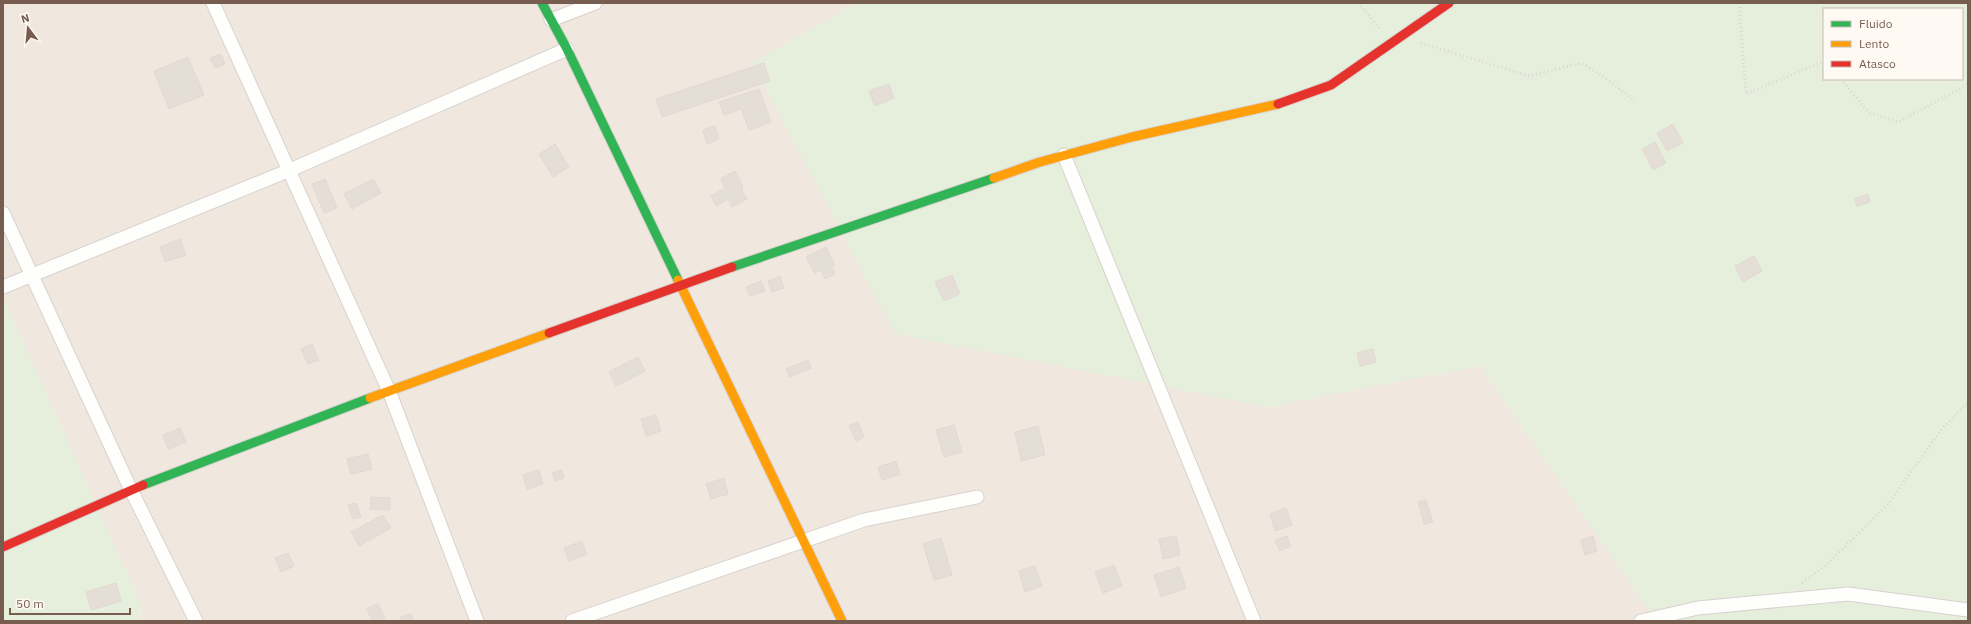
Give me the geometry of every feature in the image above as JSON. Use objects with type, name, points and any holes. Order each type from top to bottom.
[{"type":"main road","points":[[542,3],[550,20],[567,48],[842,621]]},
{"type":"main road","points":[[3,547],[131,490],[389,391],[681,285],[1040,162],[1132,137],[1277,104],[1331,85],[1449,3]]},
{"type":"street","points":[[213,3],[389,391],[477,621]]},
{"type":"street","points":[[550,20],[595,3]]},
{"type":"street","points":[[3,287],[290,170],[567,48]]},
{"type":"street","points":[[1064,155],[1254,621]]},
{"type":"street","points":[[3,212],[131,490],[196,621]]},
{"type":"street","points":[[572,621],[864,520],[977,497]]},
{"type":"street","points":[[1641,621],[1698,608],[1848,594],[1968,610]]},
{"type":"path","points":[[1358,3],[1391,42]]},
{"type":"path","points":[[1739,3],[1746,94],[1823,61]]},
{"type":"path","points":[[1417,43],[1423,43],[1529,76],[1581,63],[1635,101]]},
{"type":"path","points":[[1841,80],[1868,112],[1899,122],[1968,84]]},
{"type":"path","points":[[1779,600],[1826,564],[1888,504],[1942,429],[1968,402]]},
{"type":"shaded area","points":[[3,3],[856,3],[752,63],[1268,407],[1480,366],[1652,615],[1652,621],[140,621],[141,604],[3,297]]},
{"type":"green space","points":[[856,3],[1968,3],[1968,621],[1652,621],[1652,615],[1480,366],[1268,407],[895,334],[752,63]]},
{"type":"green space","points":[[3,297],[141,604],[140,621],[3,621]]},
{"type":"building","points":[[221,54],[225,64],[215,68],[210,58]]},
{"type":"building","points":[[188,57],[204,95],[169,109],[154,71]]},
{"type":"building","points":[[764,63],[770,81],[662,117],[656,99]]},
{"type":"building","points":[[889,84],[894,98],[875,106],[869,91]]},
{"type":"building","points":[[759,89],[771,122],[749,130],[741,109],[724,115],[719,102]]},
{"type":"building","points":[[1673,124],[1683,143],[1667,151],[1657,133]]},
{"type":"building","points":[[715,126],[719,139],[707,144],[703,130]]},
{"type":"building","points":[[1655,142],[1666,163],[1653,170],[1642,149]]},
{"type":"building","points":[[555,144],[569,167],[553,177],[539,154]]},
{"type":"building","points":[[735,171],[743,187],[742,191],[747,199],[732,207],[728,199],[716,206],[711,196],[725,188],[721,179]]},
{"type":"building","points":[[325,179],[337,208],[324,213],[312,184]]},
{"type":"building","points":[[373,179],[381,193],[352,209],[344,194]]},
{"type":"building","points":[[1868,194],[1870,202],[1857,206],[1855,199]]},
{"type":"building","points":[[180,239],[186,255],[165,262],[160,247]]},
{"type":"building","points":[[826,247],[835,265],[831,267],[835,274],[825,279],[821,270],[815,273],[806,257]]},
{"type":"building","points":[[1754,256],[1762,271],[1743,282],[1735,266]]},
{"type":"building","points":[[952,275],[960,294],[944,301],[935,282]]},
{"type":"building","points":[[780,276],[784,288],[772,292],[768,281]]},
{"type":"building","points":[[761,281],[765,291],[750,296],[746,287]]},
{"type":"building","points":[[312,344],[319,360],[308,364],[301,349]]},
{"type":"building","points":[[1373,349],[1376,362],[1360,366],[1357,353]]},
{"type":"building","points":[[638,357],[645,371],[616,386],[609,372]]},
{"type":"building","points":[[808,360],[811,368],[789,377],[786,369]]},
{"type":"building","points":[[656,415],[661,431],[646,436],[641,419]]},
{"type":"building","points":[[858,422],[864,437],[856,441],[849,426]]},
{"type":"building","points":[[954,425],[962,452],[944,457],[936,430]]},
{"type":"building","points":[[1038,426],[1045,455],[1021,461],[1015,432]]},
{"type":"building","points":[[180,428],[186,442],[168,449],[163,435]]},
{"type":"building","points":[[368,454],[372,469],[351,474],[347,459]]},
{"type":"building","points":[[896,461],[900,474],[882,480],[878,467]]},
{"type":"building","points":[[539,470],[543,484],[527,489],[523,475]]},
{"type":"building","points":[[562,470],[564,478],[555,481],[552,473]]},
{"type":"building","points":[[724,478],[728,494],[711,499],[706,484]]},
{"type":"building","points":[[371,497],[390,498],[390,510],[370,509]]},
{"type":"building","points":[[1426,500],[1433,522],[1424,524],[1418,502]]},
{"type":"building","points":[[356,503],[361,517],[353,519],[348,505]]},
{"type":"building","points":[[1286,508],[1292,525],[1275,531],[1270,514]]},
{"type":"building","points":[[383,515],[391,528],[359,546],[351,532]]},
{"type":"building","points":[[1176,536],[1180,555],[1163,559],[1159,539]]},
{"type":"building","points":[[1287,536],[1291,546],[1280,551],[1275,540]]},
{"type":"building","points":[[1593,536],[1597,551],[1585,555],[1581,540]]},
{"type":"building","points":[[941,538],[952,575],[934,580],[923,544]]},
{"type":"building","points":[[582,541],[587,554],[569,561],[564,548]]},
{"type":"building","points":[[288,553],[294,566],[281,572],[275,558]]},
{"type":"building","points":[[1114,565],[1122,586],[1103,593],[1095,572]]},
{"type":"building","points":[[1035,566],[1042,586],[1025,592],[1019,571]]},
{"type":"building","points":[[1179,567],[1186,588],[1161,597],[1154,575]]},
{"type":"building","points":[[116,583],[121,601],[91,610],[86,592]]},
{"type":"building","points":[[378,604],[385,619],[372,621],[367,608]]},
{"type":"building","points":[[411,614],[413,621],[401,621],[400,617]]},
{"type":"traffic: fast","points":[[542,3],[567,49],[678,280]]},
{"type":"traffic: fast","points":[[732,267],[994,178]]},
{"type":"traffic: fast","points":[[143,485],[370,398]]},
{"type":"traffic: slow","points":[[994,178],[1040,162],[1132,137],[1278,104]]},
{"type":"traffic: slow","points":[[678,280],[842,621]]},
{"type":"traffic: slow","points":[[370,398],[549,333]]},
{"type":"traffic: jam","points":[[1278,104],[1331,85],[1449,3]]},
{"type":"traffic: jam","points":[[549,333],[732,267]]},
{"type":"traffic: jam","points":[[3,547],[143,485]]}]
